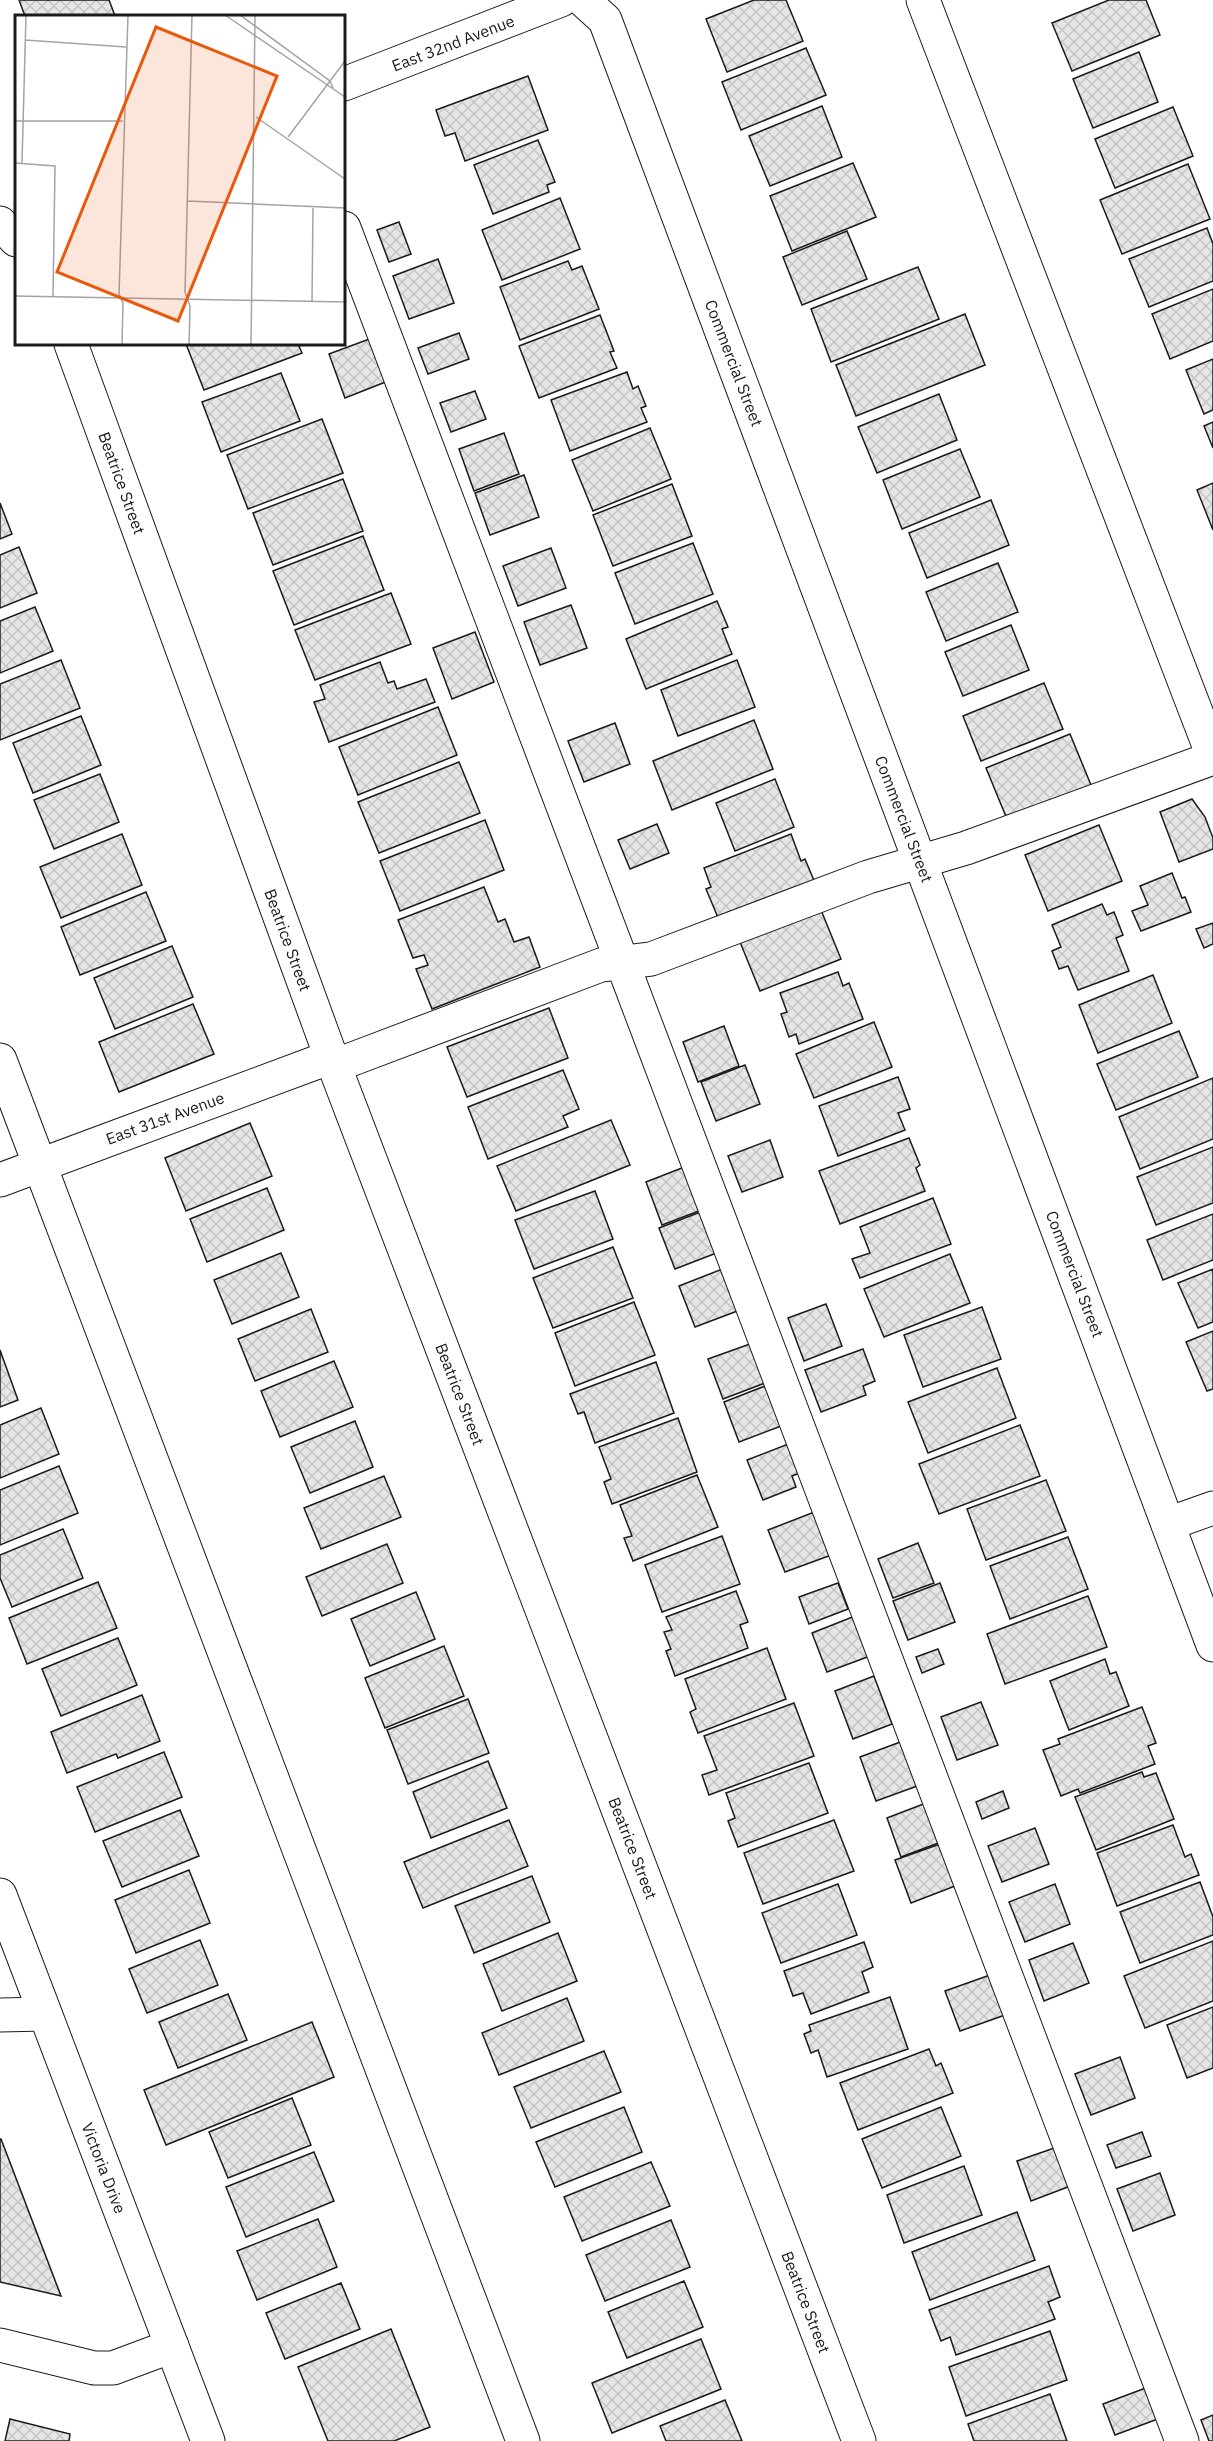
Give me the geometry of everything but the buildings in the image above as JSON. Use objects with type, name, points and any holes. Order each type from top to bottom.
[{"type":"street","name":"East 32nd Avenue","points":[[345,84],[561,0]]},
{"type":"street","name":"Commercial Street","points":[[583,0],[605,20],[1213,1645]]},
{"type":"street","points":[[923,0],[1213,757]]},
{"type":"street","points":[[0,213],[15,207]]},
{"type":"street","points":[[0,222],[15,239]]},
{"type":"street","points":[[345,231],[1182,2441]]},
{"type":"street","name":"Beatrice Street","points":[[71,345],[332,1061],[859,2441]]},
{"type":"street","name":"East 31st Avenue","points":[[0,1180],[39,1164],[601,965],[651,959],[868,878],[966,848],[1213,757]]},
{"type":"street","points":[[0,1060],[523,2441]]},
{"type":"street","points":[[1168,1524],[1213,1508]]},
{"type":"street","name":"Victoria Drive","points":[[0,1895],[208,2441]]},
{"type":"street","points":[[0,2015],[45,2014]]},
{"type":"street","points":[[0,2345],[94,2368],[113,2368],[172,2346]]}]
